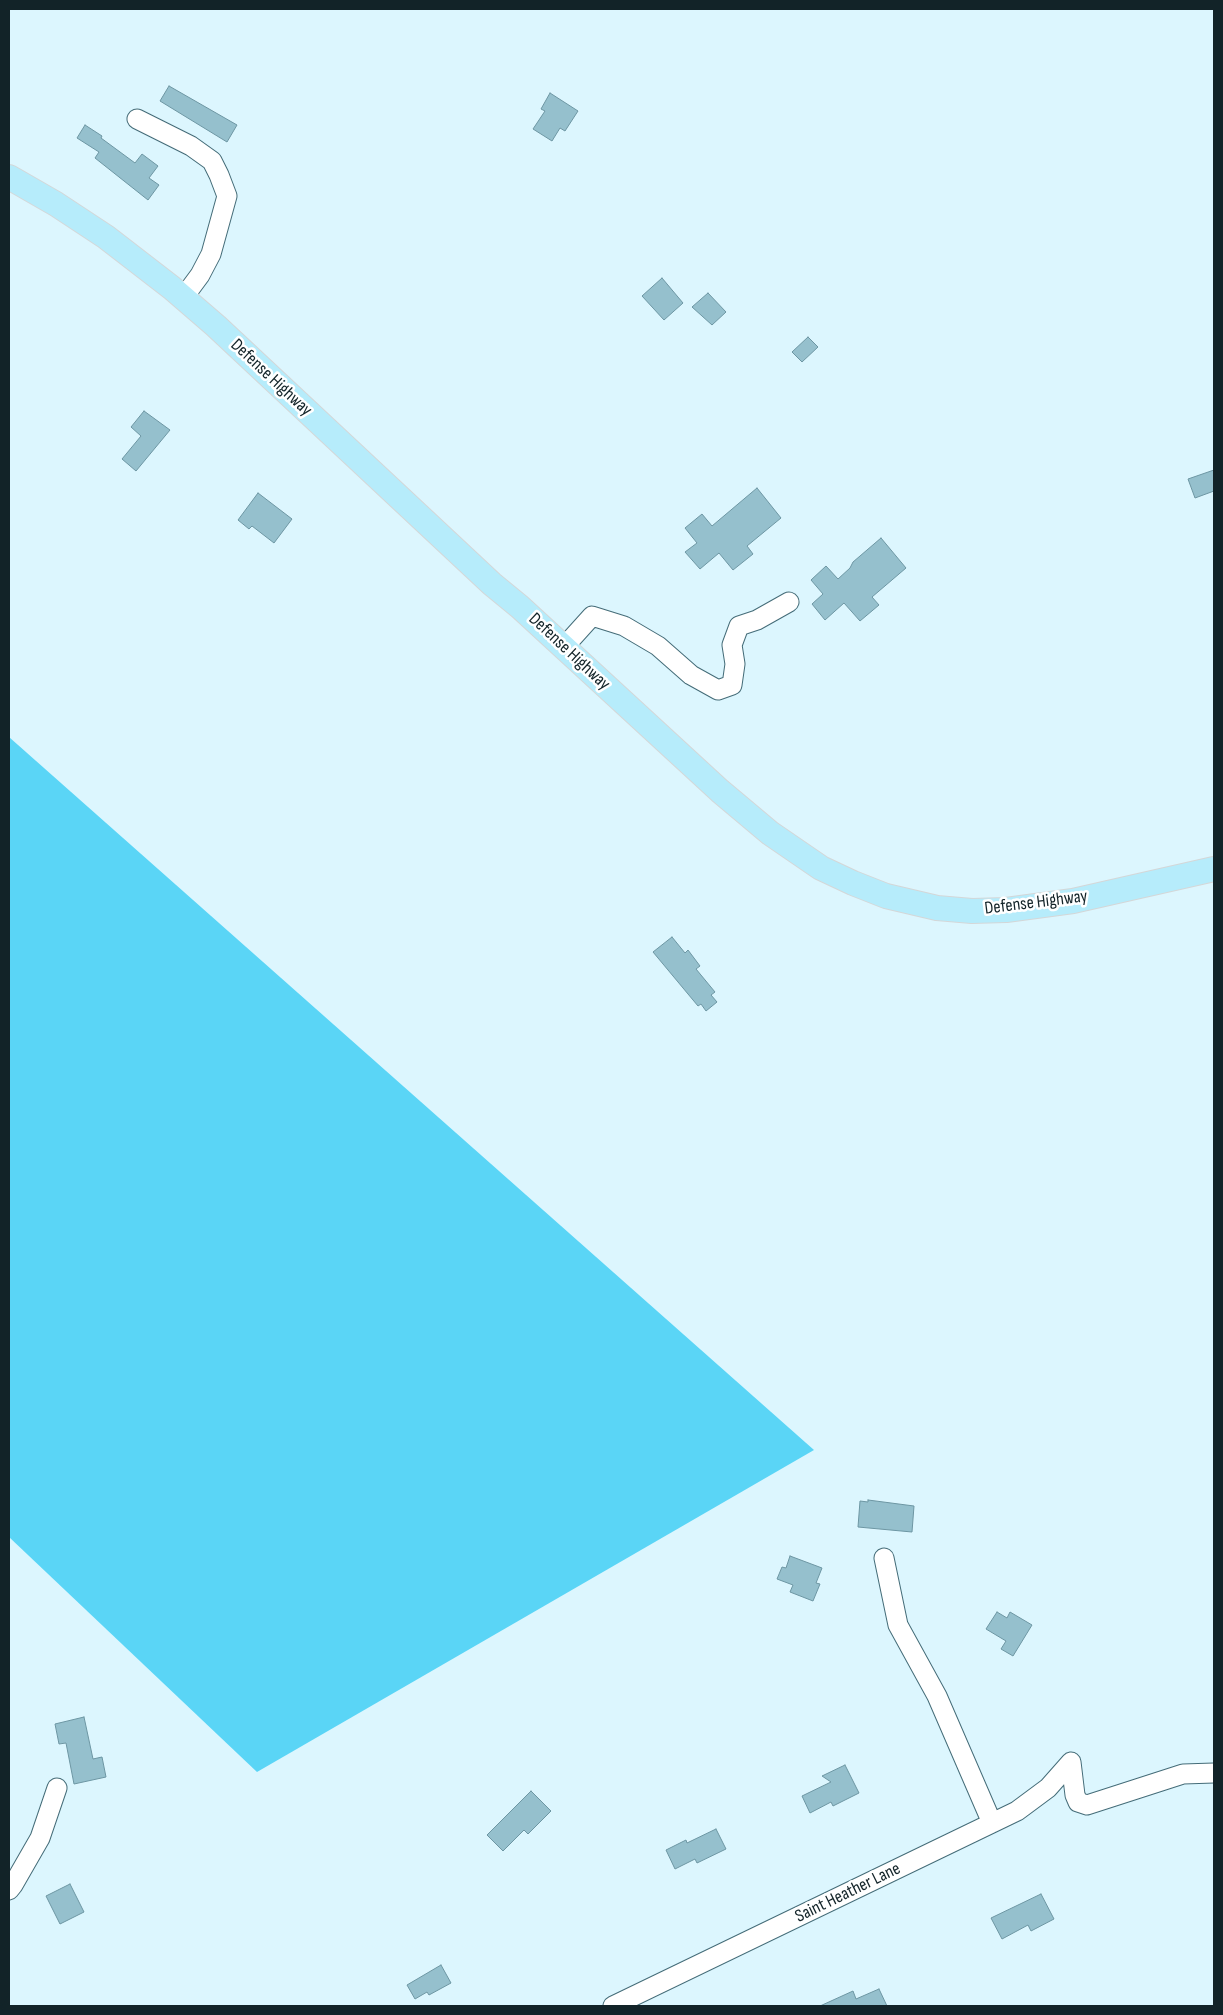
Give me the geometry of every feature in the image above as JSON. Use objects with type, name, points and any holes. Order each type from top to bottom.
[{"type":"main road","name":"Defense Highway","points":[[9,177],[56,204],[106,237],[183,298],[492,584],[520,607],[720,791],[770,833],[821,868],[853,884],[886,896],[938,908],[972,911],[1006,910],[1073,901],[1214,869]]},
{"type":"street","points":[[137,119],[191,146],[212,161],[227,196],[211,254],[200,275],[183,298]]},
{"type":"street","points":[[564,647],[592,616],[624,626],[658,646],[691,675],[718,690],[732,685],[736,664],[732,644],[739,626],[757,620],[789,602]]},
{"type":"street","points":[[884,1558],[898,1625],[937,1696],[992,1823]]},
{"type":"street","name":"Saint Heather Lane","points":[[613,2006],[1017,1811],[1048,1788],[1071,1762],[1075,1795],[1078,1802],[1087,1805],[1183,1774],[1214,1772]]},
{"type":"street","points":[[9,1890],[40,1838],[57,1788]]},
{"type":"shaded area","points":[[9,737],[814,1450],[257,1772],[9,1537]]},
{"type":"building","points":[[169,86],[237,125],[227,142],[160,101]]},
{"type":"building","points":[[550,93],[578,111],[565,131],[560,128],[552,141],[533,129],[545,111],[541,109]]},
{"type":"building","points":[[85,125],[102,136],[101,138],[135,163],[142,154],[158,166],[149,178],[159,185],[148,200],[95,158],[99,152],[77,138]]},
{"type":"building","points":[[662,278],[683,303],[664,320],[642,296]]},
{"type":"building","points":[[708,293],[726,312],[712,325],[692,307]]},
{"type":"building","points":[[808,337],[818,347],[802,362],[792,352]]},
{"type":"building","points":[[144,411],[170,430],[136,471],[122,459],[141,436],[131,427]]},
{"type":"building","points":[[1214,470],[1214,491],[1195,498],[1188,479]]},
{"type":"building","points":[[757,488],[781,518],[747,546],[753,554],[733,570],[719,553],[700,569],[685,552],[697,543],[685,528],[702,514],[712,526]]},
{"type":"building","points":[[258,493],[292,519],[274,543],[252,526],[249,529],[238,520]]},
{"type":"building","points":[[881,538],[906,568],[872,597],[879,605],[860,621],[844,603],[825,620],[812,604],[823,594],[811,580],[826,566],[838,579],[850,568],[853,562]]},
{"type":"building","points":[[672,937],[685,953],[688,950],[700,966],[696,969],[715,992],[711,995],[717,1002],[706,1011],[701,1004],[698,1006],[653,952]]},
{"type":"building","points":[[868,1500],[914,1506],[912,1532],[858,1527],[860,1501],[868,1502]]},
{"type":"building","points":[[790,1556],[822,1568],[816,1583],[820,1584],[813,1601],[790,1592],[793,1585],[777,1579],[782,1567],[786,1568]]},
{"type":"building","points":[[997,1612],[1007,1618],[1010,1612],[1032,1625],[1013,1656],[1001,1649],[1006,1641],[986,1629]]},
{"type":"building","points":[[84,1717],[93,1759],[102,1757],[106,1777],[74,1784],[66,1743],[59,1744],[55,1724]]},
{"type":"building","points":[[845,1765],[859,1793],[833,1806],[831,1802],[810,1813],[802,1796],[831,1782],[822,1776]]},
{"type":"building","points":[[531,1791],[551,1811],[528,1834],[524,1830],[503,1851],[487,1835]]},
{"type":"building","points":[[716,1829],[726,1849],[697,1863],[695,1859],[675,1869],[666,1850],[686,1840],[687,1843]]},
{"type":"building","points":[[70,1884],[84,1912],[60,1924],[46,1896]]},
{"type":"building","points":[[1041,1894],[1054,1919],[1031,1931],[1028,1925],[1002,1939],[991,1918]]},
{"type":"building","points":[[441,1965],[451,1983],[429,1995],[427,1992],[415,1999],[407,1985]]},
{"type":"building","points":[[879,1989],[887,2006],[820,2006],[853,1991],[856,1999]]}]
